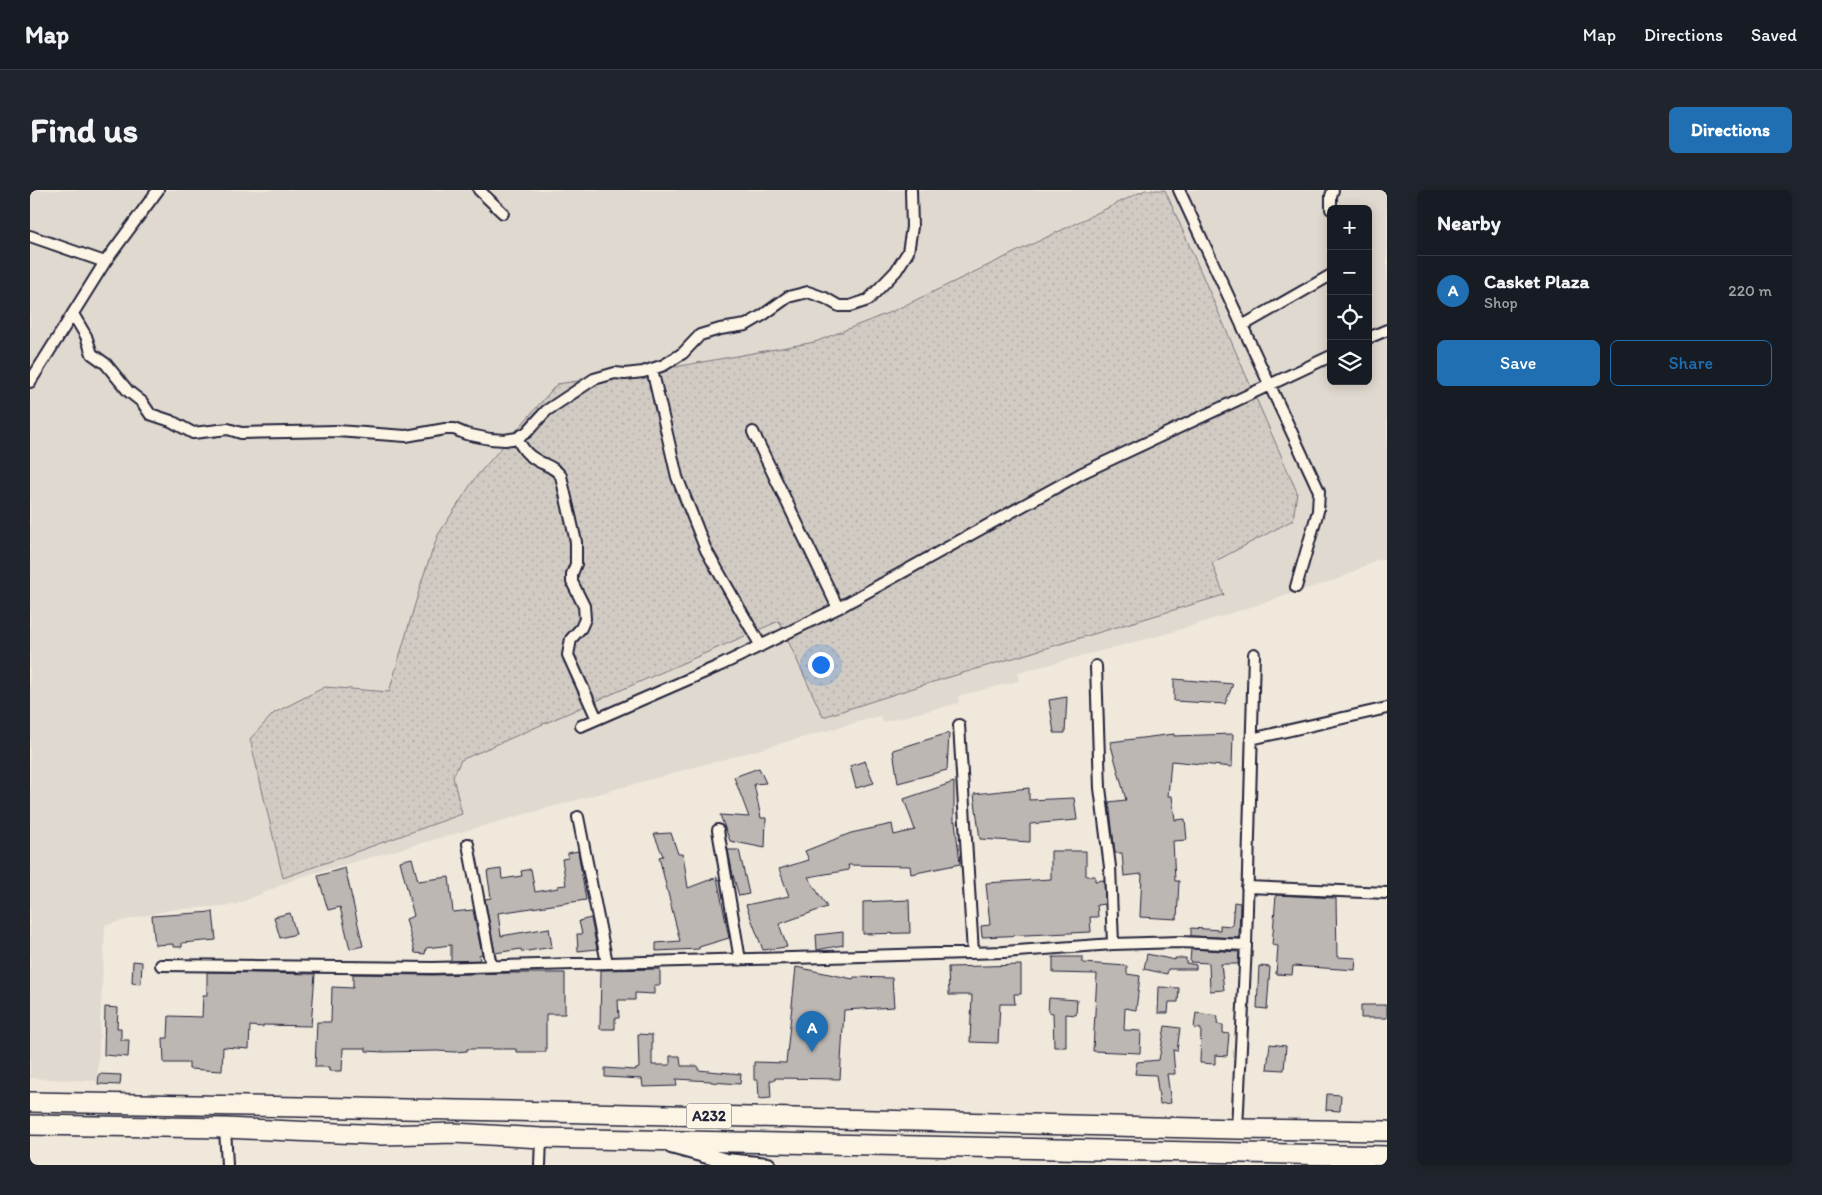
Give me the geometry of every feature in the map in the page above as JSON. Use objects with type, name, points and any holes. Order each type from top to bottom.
[{"type":"highway","name":"A232","points":[[30,1102],[1387,1131]]},
{"type":"highway","name":"A232","points":[[30,1125],[225,1128],[383,1134],[454,1132],[541,1138],[1387,1156]]},
{"type":"main road","points":[[651,1140],[726,1161],[768,1165]]},
{"type":"street","points":[[30,382],[105,262],[158,190]]},
{"type":"street","points":[[479,190],[502,213]]},
{"type":"street","points":[[74,314],[86,336],[92,354],[110,368],[128,390],[142,402],[150,414],[171,421],[193,433],[228,429],[241,433],[337,432],[406,436],[454,429],[466,434],[505,440],[517,438],[527,432],[546,411],[594,378],[652,369],[664,365],[677,358],[700,335],[715,330],[746,325],[788,297],[808,292],[825,298],[839,306],[850,306],[868,300],[896,271],[908,252],[912,227],[911,190]]},
{"type":"street","points":[[1179,190],[1319,491],[1318,511],[1296,587]]},
{"type":"street","points":[[1331,205],[1333,190]]},
{"type":"street","points":[[30,236],[105,262]]},
{"type":"street","points":[[1242,326],[1327,277]]},
{"type":"street","points":[[1372,336],[1387,330]]},
{"type":"street","points":[[581,726],[761,646],[838,608],[1082,473],[1327,358]]},
{"type":"street","points":[[652,369],[677,477],[706,550],[761,646]]},
{"type":"street","points":[[753,432],[838,608]]},
{"type":"street","points":[[517,438],[522,448],[532,457],[556,468],[561,476],[576,542],[576,564],[572,574],[572,582],[584,606],[585,619],[581,628],[571,639],[568,655],[597,719]]},
{"type":"street","points":[[1237,1129],[1246,945],[1254,654]]},
{"type":"street","points":[[1096,666],[1100,788],[1110,867],[1113,944]]},
{"type":"street","points":[[1251,739],[1387,708]]},
{"type":"street","points":[[959,725],[973,953]]},
{"type":"street","points":[[578,817],[607,963]]},
{"type":"street","points":[[718,830],[740,960]]},
{"type":"street","points":[[468,844],[490,966]]},
{"type":"street","points":[[1247,887],[1387,892]]},
{"type":"street","points":[[161,965],[433,968],[973,953],[1113,944],[1180,942],[1246,945]]},
{"type":"street","points":[[225,1128],[227,1165]]},
{"type":"street","points":[[540,1165],[541,1138]]},
{"type":"shaded area","points":[[30,190],[1387,190],[1387,559],[1376,560],[1341,578],[1169,633],[1017,673],[1019,681],[958,696],[959,703],[883,722],[880,716],[515,817],[300,877],[235,905],[169,910],[105,925],[97,1081],[30,1078]]},
{"type":"shaded area","points":[[1145,190],[1165,190],[1297,492],[1293,520],[1212,563],[1224,595],[923,685],[823,717],[779,621],[461,760],[453,777],[462,814],[283,878],[250,739],[274,713],[325,687],[389,692],[423,577],[438,535],[475,478],[557,384],[680,366],[815,342],[893,311]]},
{"type":"building","points":[[1174,679],[1233,684],[1225,704],[1174,701]]},
{"type":"building","points":[[1067,697],[1065,733],[1054,733],[1049,700]]},
{"type":"building","points":[[949,733],[947,770],[898,783],[893,750]]},
{"type":"building","points":[[1174,734],[1174,736],[1233,734],[1232,767],[1171,761],[1168,796],[1172,796],[1175,820],[1185,819],[1187,840],[1173,841],[1175,881],[1179,881],[1177,919],[1140,917],[1142,874],[1124,876],[1122,853],[1115,853],[1109,802],[1126,800],[1110,742]]},
{"type":"building","points":[[865,761],[874,783],[856,788],[850,766]]},
{"type":"building","points":[[759,768],[766,783],[754,784],[761,818],[766,818],[765,848],[730,841],[720,815],[749,817],[734,777]]},
{"type":"building","points":[[954,782],[954,822],[960,864],[911,874],[910,866],[848,865],[849,870],[808,877],[827,907],[779,924],[787,947],[763,950],[746,905],[789,896],[779,869],[809,860],[805,851],[851,833],[892,824],[894,835],[915,830],[904,799]]},
{"type":"building","points":[[1029,788],[1029,800],[1074,798],[1077,820],[1030,824],[1030,842],[980,839],[974,794]]},
{"type":"building","points":[[671,833],[678,854],[683,854],[688,888],[717,877],[729,938],[699,947],[699,949],[656,951],[656,943],[680,941],[659,857],[663,856],[654,834]]},
{"type":"building","points":[[728,850],[739,850],[749,894],[739,896]]},
{"type":"building","points":[[578,851],[586,900],[498,913],[501,936],[549,928],[552,947],[522,952],[521,949],[495,953],[485,899],[491,898],[487,871],[501,869],[502,879],[522,876],[521,871],[531,869],[535,892],[558,888],[557,886],[566,885],[562,859],[568,858],[568,853]]},
{"type":"building","points":[[1051,851],[1086,851],[1086,876],[1095,876],[1095,881],[1104,880],[1105,904],[1097,905],[1098,917],[1090,917],[1091,932],[982,937],[981,926],[990,925],[986,883],[1051,879]]},
{"type":"building","points":[[412,858],[418,881],[449,877],[453,912],[473,910],[482,954],[479,955],[480,960],[451,961],[451,945],[426,948],[425,954],[415,953],[406,919],[414,916],[400,861]]},
{"type":"building","points":[[345,868],[363,946],[350,949],[340,907],[328,910],[318,876]]},
{"type":"building","points":[[1276,895],[1336,898],[1337,957],[1356,958],[1355,970],[1293,966],[1292,975],[1276,974],[1278,946],[1272,945]]},
{"type":"building","points":[[909,900],[910,933],[863,934],[863,902]]},
{"type":"building","points":[[1234,902],[1240,903],[1239,938],[1191,936],[1191,928],[1220,930],[1220,925],[1232,926]]},
{"type":"building","points":[[213,912],[216,940],[182,943],[182,947],[173,947],[173,944],[155,945],[152,916]]},
{"type":"building","points":[[290,913],[296,934],[280,938],[274,917]]},
{"type":"building","points":[[591,918],[597,949],[578,951],[577,934],[582,934],[579,921]]},
{"type":"building","points":[[843,932],[843,945],[817,950],[816,935]]},
{"type":"building","points":[[1191,949],[1239,952],[1238,964],[1221,964],[1224,990],[1210,991],[1209,963],[1190,962]]},
{"type":"building","points":[[1147,954],[1175,960],[1175,958],[1186,958],[1186,963],[1196,965],[1196,969],[1168,969],[1167,974],[1144,969]]},
{"type":"building","points":[[1053,957],[1083,957],[1083,963],[1127,966],[1127,974],[1140,976],[1136,1010],[1125,1008],[1124,1030],[1141,1031],[1140,1053],[1093,1051],[1097,974],[1053,973]]},
{"type":"building","points":[[133,961],[142,962],[141,984],[132,983]]},
{"type":"building","points":[[1021,965],[1021,994],[1014,994],[1015,1004],[1000,1004],[998,1043],[970,1042],[972,995],[949,995],[948,967]]},
{"type":"building","points":[[1259,966],[1270,967],[1267,1009],[1257,1008]]},
{"type":"building","points":[[796,967],[853,979],[854,977],[892,978],[894,1007],[844,1010],[840,1079],[775,1078],[775,1080],[770,1080],[771,1098],[759,1099],[758,1080],[754,1080],[754,1062],[786,1063]]},
{"type":"building","points":[[660,969],[660,985],[654,985],[654,994],[635,993],[635,1000],[618,1000],[619,1018],[615,1018],[615,1029],[600,1029],[601,970]]},
{"type":"building","points":[[207,972],[315,974],[311,1026],[250,1026],[249,1049],[223,1047],[222,1071],[189,1069],[189,1063],[164,1063],[163,1038],[168,1038],[169,1016],[202,1017],[203,995],[207,995]]},
{"type":"building","points":[[565,973],[565,1014],[546,1014],[546,1052],[516,1052],[516,1049],[467,1049],[467,1051],[455,1052],[383,1052],[366,1051],[366,1048],[343,1048],[342,1071],[329,1071],[329,1067],[315,1067],[317,1022],[331,1022],[332,987],[353,988],[353,974],[433,975]]},
{"type":"building","points":[[1159,987],[1179,988],[1178,1002],[1169,1002],[1168,1013],[1158,1013]]},
{"type":"building","points":[[1049,998],[1077,1000],[1076,1015],[1066,1014],[1066,1047],[1054,1047],[1053,1013],[1048,1012]]},
{"type":"building","points":[[1361,1005],[1387,1005],[1387,1018],[1361,1018]]},
{"type":"building","points":[[105,1007],[118,1008],[117,1028],[121,1028],[121,1040],[129,1040],[128,1057],[104,1055]]},
{"type":"building","points":[[1196,1013],[1218,1016],[1217,1024],[1223,1025],[1223,1033],[1229,1034],[1227,1056],[1215,1055],[1215,1064],[1200,1063],[1201,1029],[1194,1028]]},
{"type":"building","points":[[1165,1026],[1180,1028],[1177,1051],[1173,1050],[1175,1074],[1167,1074],[1171,1103],[1160,1104],[1156,1075],[1135,1074],[1137,1062],[1159,1060]]},
{"type":"building","points":[[638,1034],[652,1035],[652,1065],[670,1065],[670,1056],[680,1056],[681,1066],[698,1066],[698,1070],[741,1074],[740,1084],[676,1079],[677,1086],[643,1087],[642,1079],[605,1077],[605,1068],[634,1070],[639,1068]]},
{"type":"building","points":[[1270,1044],[1286,1046],[1284,1070],[1267,1069]]},
{"type":"building","points":[[99,1074],[121,1075],[120,1085],[98,1084]]},
{"type":"building","points":[[1327,1094],[1341,1095],[1340,1111],[1326,1110]]},
{"type":"place","name":"Casket Plaza","points":[[812,1052]]}]
